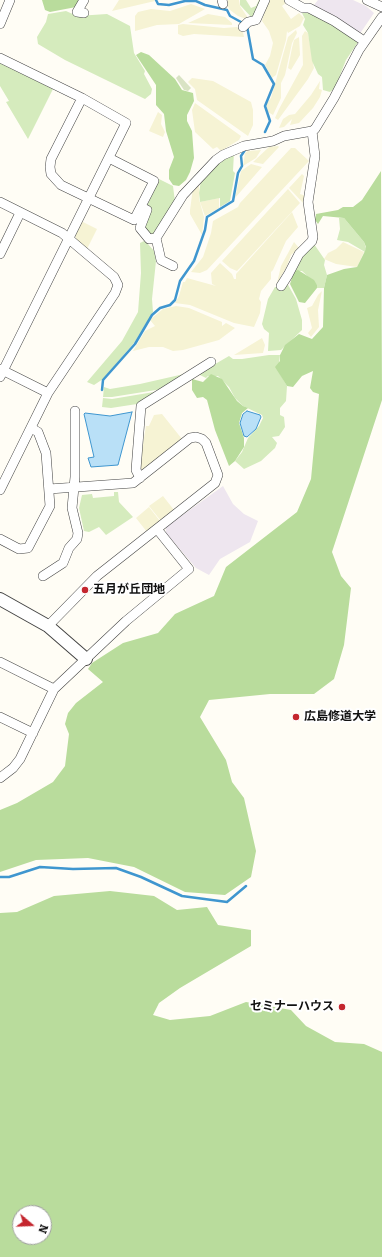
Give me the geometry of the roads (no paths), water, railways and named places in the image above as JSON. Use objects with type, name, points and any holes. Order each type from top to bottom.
[{"type":"street","points":[[84,0],[77,12],[84,13]]},
{"type":"street","points":[[243,27],[248,22],[256,20],[265,0]]},
{"type":"street","points":[[289,0],[302,8],[309,8],[334,21],[364,41]]},
{"type":"street","points":[[366,0],[382,7]]},
{"type":"street","points":[[0,24],[6,4]]},
{"type":"street","points":[[173,266],[160,260],[156,238],[183,195],[222,155],[244,146],[273,141],[284,136],[312,131],[323,118],[364,41],[382,17]]},
{"type":"street","points":[[0,58],[126,121],[1,372],[48,393]]},
{"type":"street","points":[[82,98],[53,155],[50,167],[51,174],[58,183],[134,220],[154,181],[108,158]]},
{"type":"street","points":[[281,286],[299,254],[312,242],[313,237],[308,202],[315,156],[312,131]]},
{"type":"street","points":[[0,202],[62,233],[114,277],[118,285],[115,293],[48,393],[0,490]]},
{"type":"street","points":[[141,207],[147,210],[140,228],[149,238],[156,238]]},
{"type":"street","points":[[0,254],[20,213]]},
{"type":"street","points":[[140,478],[136,470],[141,406],[211,362]]},
{"type":"street","points":[[43,576],[63,563],[69,548],[77,539],[78,533],[72,508],[74,487],[75,410]]},
{"type":"street","points":[[0,539],[19,549],[28,548],[50,506],[46,453],[38,432],[31,428]]},
{"type":"street","points":[[48,626],[97,576],[215,483],[218,475],[206,443],[202,439],[190,438],[133,483],[49,489]]},
{"type":"street","points":[[0,778],[17,764],[54,688],[126,620],[189,569],[157,529]]},
{"type":"street","points":[[0,599],[48,626],[86,659]]},
{"type":"street","points":[[0,662],[54,688]]},
{"type":"street","points":[[0,717],[33,733]]},
{"type":"water","points":[[247,411],[260,415],[261,417],[256,429],[247,437],[244,436],[240,423],[243,414]]},
{"type":"water","points":[[132,412],[118,465],[91,467],[88,458],[94,457],[84,414],[110,416]]},
{"type":"waterway","points":[[156,0],[158,4],[169,5],[185,1],[196,1],[205,5],[227,10],[230,16],[241,22]]},
{"type":"waterway","points":[[247,26],[253,59],[263,65],[274,84],[265,106],[270,121],[265,132]]},
{"type":"waterway","points":[[102,390],[103,380],[135,344],[152,315],[160,308],[170,305],[175,300],[180,281],[194,261],[205,230],[207,217],[233,201],[238,173],[242,166],[241,156],[245,150]]},
{"type":"waterway","points":[[0,877],[9,877],[40,867],[73,869],[116,868],[141,877],[182,896],[227,902],[246,886]]},
{"type":"place","name":"五月が丘団地","points":[[85,590]]},
{"type":"place","name":"広島修道大学","points":[[296,717]]},
{"type":"place","name":"セミナーハウス","points":[[342,1007]]}]
